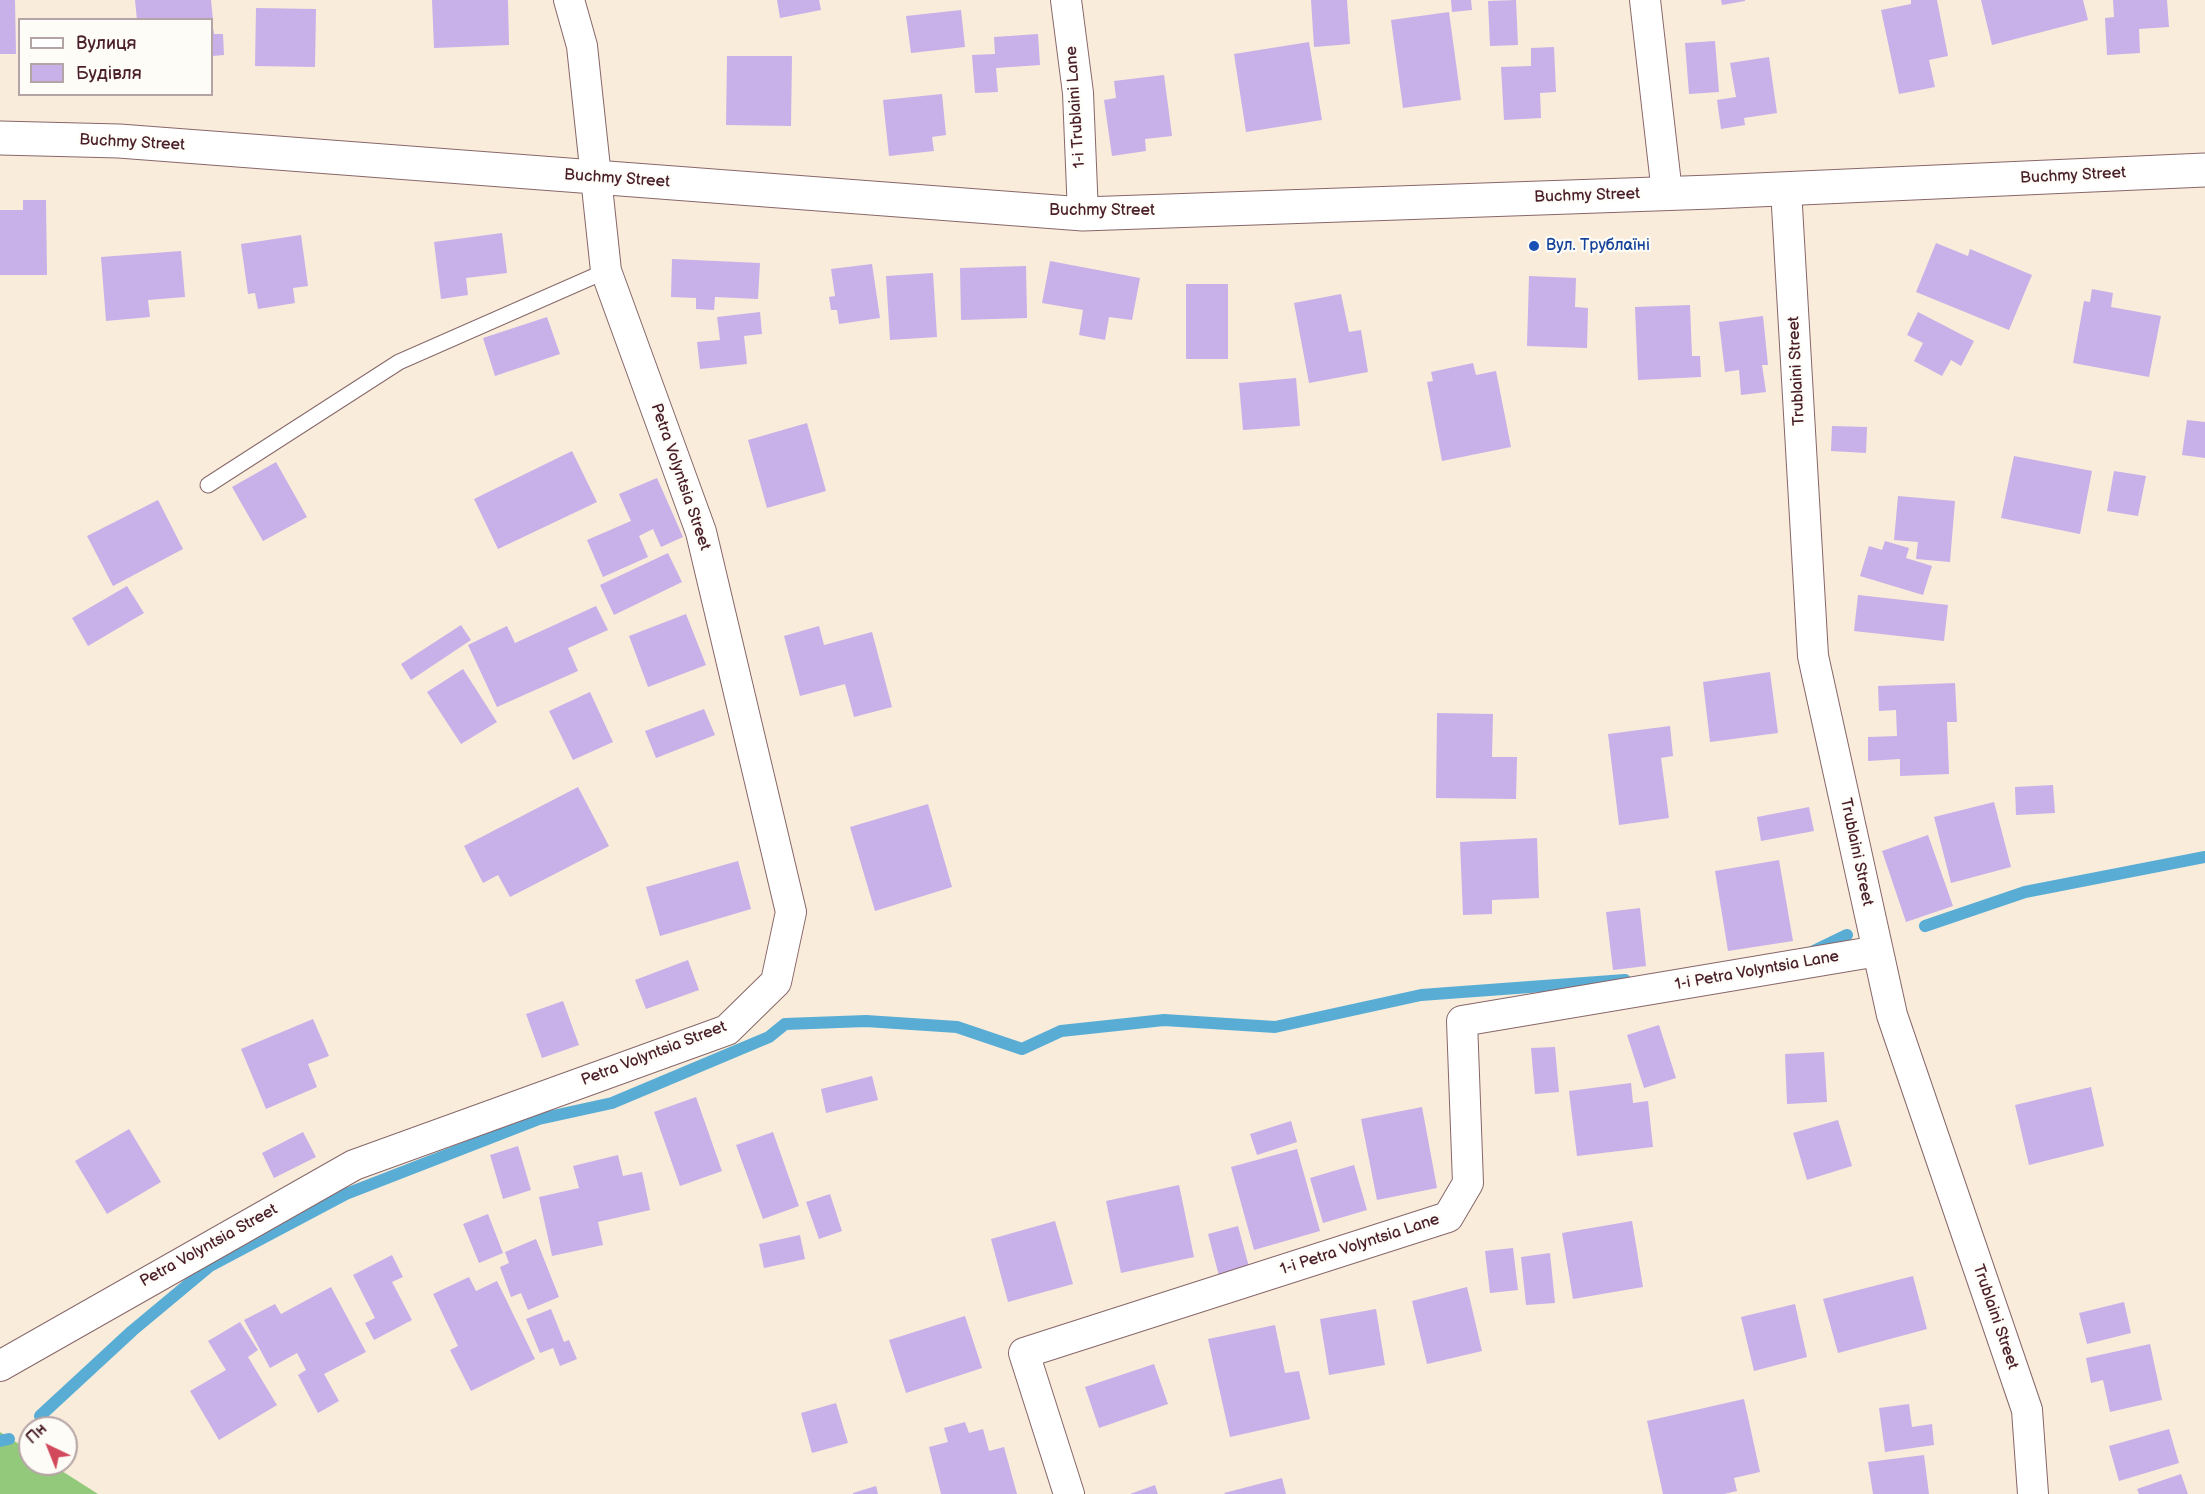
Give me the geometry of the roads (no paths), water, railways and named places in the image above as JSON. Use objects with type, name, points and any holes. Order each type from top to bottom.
[{"type":"street","name":"Petra Volyntsia Street","points":[[0,1366],[354,1165],[727,1030],[776,982],[791,912],[701,532],[606,271],[582,46],[569,0]]},
{"type":"street","name":"1-i Trublaini Lane","points":[[1066,0],[1078,93],[1083,214]]},
{"type":"street","points":[[1645,0],[1667,194]]},
{"type":"street","name":"Buchmy Street","points":[[0,138],[119,141],[1083,214],[1667,194],[2205,170]]},
{"type":"street","name":"Trublaini Street","points":[[1786,189],[1813,656],[1892,1015],[2027,1410],[2033,1494]]},
{"type":"street","name":"1-i Petra Volyntsia Lane","points":[[1069,1494],[1024,1353],[1448,1217],[1468,1183],[1462,1021],[1878,951]]},
{"type":"lane","points":[[208,485],[399,362],[606,271]]},
{"type":"waterway","points":[[1925,926],[2025,892],[2205,857]]},
{"type":"waterway","points":[[1814,951],[1847,935]]},
{"type":"waterway","points":[[40,1416],[132,1331],[210,1266],[346,1194],[539,1119],[612,1103],[769,1037],[785,1024],[866,1021],[957,1027],[1022,1049],[1061,1031],[1164,1020],[1275,1027],[1421,995],[1625,980]]},
{"type":"waterway","points":[[0,1441],[9,1439]]},
{"type":"place","name":"Вул. Трублаїні","points":[[1534,246]]}]
